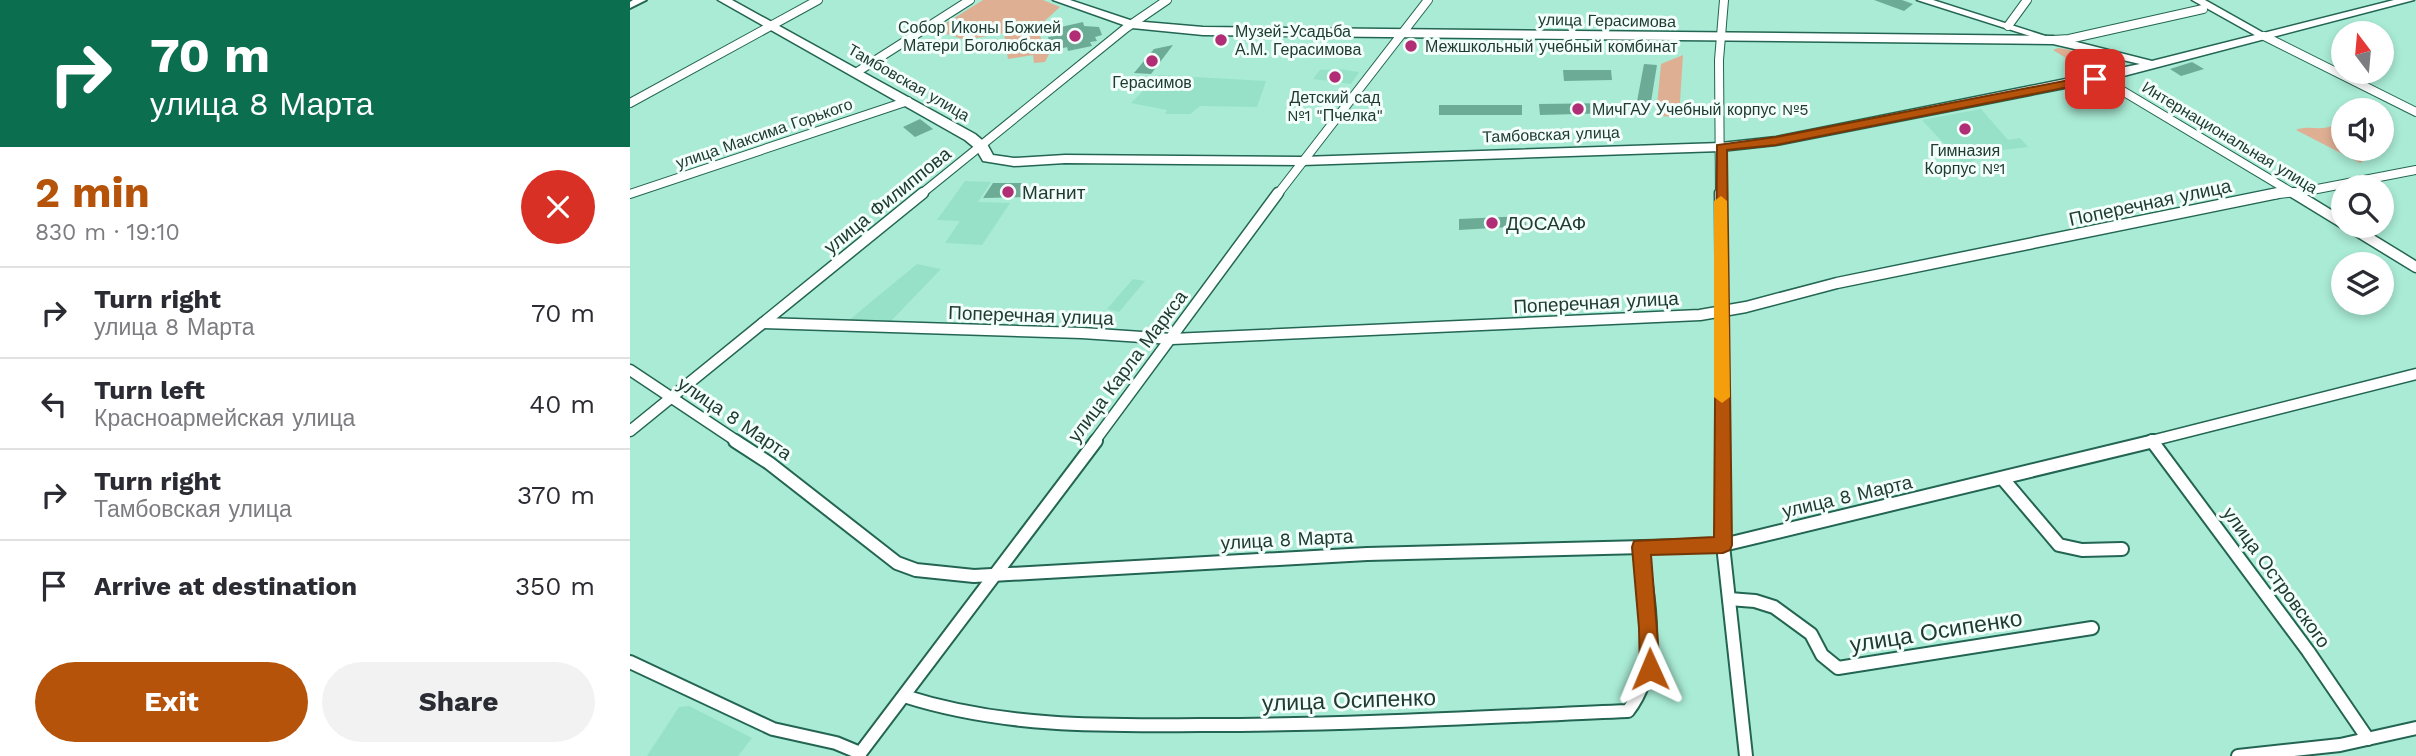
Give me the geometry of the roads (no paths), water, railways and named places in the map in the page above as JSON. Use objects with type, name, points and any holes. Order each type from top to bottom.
[{"type":"main road","name":"Тамбовская улица","points":[[724,0],[970,137],[982,147],[988,158],[1010,162],[1065,159],[1302,161],[1721,147],[1776,141],[2101,78],[2408,0]]},
{"type":"main road","name":"улица Герасимова","points":[[1059,0],[1132,24],[1203,31],[2053,40],[2126,60],[2156,64]]},
{"type":"main road","points":[[1922,0],[2053,40]]},
{"type":"main road","points":[[2200,5],[2264,36]]},
{"type":"street","points":[[630,5],[641,0]]},
{"type":"street","points":[[630,103],[818,0]]},
{"type":"street","points":[[857,72],[970,0]]},
{"type":"street","name":"улица Филиппова","points":[[630,430],[1132,24],[1167,0]]},
{"type":"street","name":"улица Карла Маркса","points":[[859,755],[1172,339],[1302,161],[1428,0]]},
{"type":"street","points":[[1724,0],[1719,36],[1723,545],[1746,756]]},
{"type":"street","points":[[2008,26],[2027,0]]},
{"type":"street","points":[[2053,40],[2069,39],[2200,5]]},
{"type":"street","points":[[2264,36],[2416,112]]},
{"type":"street","name":"Интернациональная улица","points":[[2101,78],[2331,215]]},
{"type":"street","name":"улица Максима Горького","points":[[630,194],[908,101]]},
{"type":"street","name":"Поперечная улица","points":[[763,324],[1082,333],[1172,339],[1721,313],[1838,282],[2416,170]]},
{"type":"street","points":[[2368,238],[2416,267]]},
{"type":"street","name":"улица 8 Марта","points":[[630,370],[769,463],[897,563],[916,570],[974,576],[1367,554],[1723,545],[2003,479],[2416,374]]},
{"type":"street","name":"улица Островского","points":[[2152,440],[2308,651],[2368,739]]},
{"type":"street","points":[[2003,479],[2059,545],[2082,550],[2122,549]]},
{"type":"street","name":"улица Осипенко","points":[[904,696],[948,710],[1074,726],[1273,725],[1628,711],[1637,703],[1650,669],[1641,547]]},
{"type":"street","name":"улица Осипенко","points":[[1729,599],[1755,601],[1774,607],[1811,634],[1822,655],[1838,668],[2092,628]]},
{"type":"street","points":[[630,662],[773,729],[836,743],[859,755]]},
{"type":"street","points":[[2238,756],[2368,739],[2416,727]]},
{"type":"place","name":"Собор Иконы Божией Матери Боголюбская","points":[[1075,36]]},
{"type":"place","name":"Музей-Усадьба А.М. Герасимова","points":[[1221,40]]},
{"type":"place","name":"Межшкольный учебный комбинат","points":[[1411,46]]},
{"type":"place","name":"Герасимов","points":[[1152,61]]},
{"type":"place","name":"Детский сад №1 \"Пчелка\"","points":[[1335,77]]},
{"type":"place","name":"МичГАУ Учебный корпус №5","points":[[1578,109]]},
{"type":"place","name":"Гимназия Корпус №1","points":[[1965,129]]},
{"type":"place","name":"Магнит","points":[[1008,192]]},
{"type":"place","name":"ДОСААФ","points":[[1492,223]]}]
